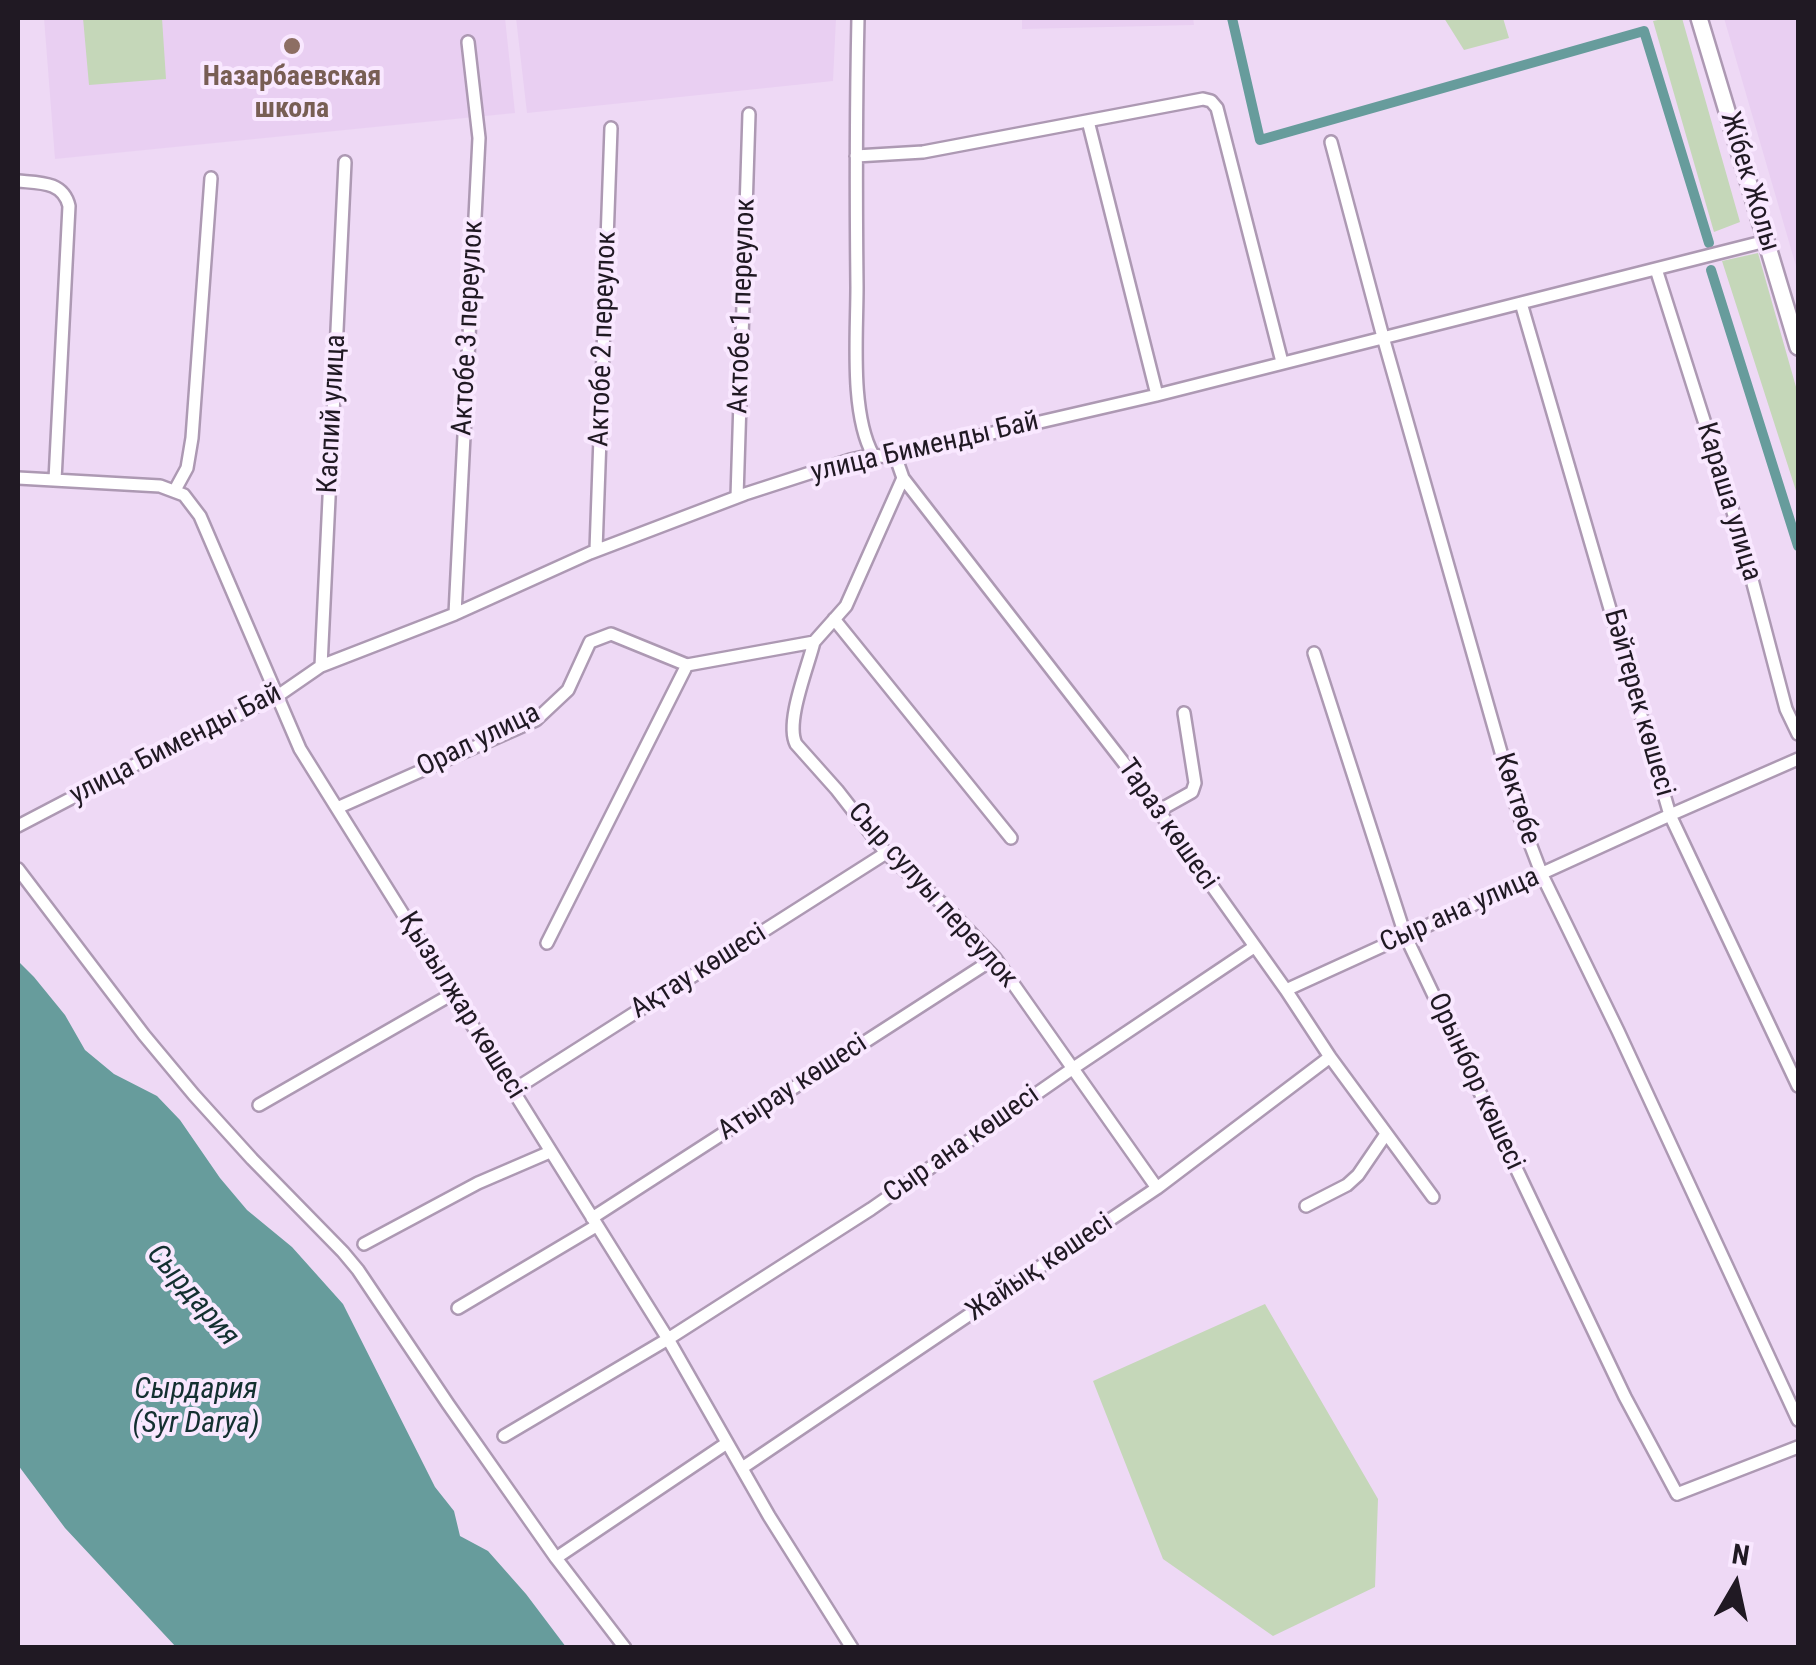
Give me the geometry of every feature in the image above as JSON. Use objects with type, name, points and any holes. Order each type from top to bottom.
[{"type":"main road","name":"Жібек Жолы","points":[[1699,18],[1798,346]]},
{"type":"street","points":[[858,18],[857,383],[864,439],[873,454]]},
{"type":"street","name":"Актобе 3 переулок","points":[[455,614],[478,138],[468,42]]},
{"type":"street","points":[[856,156],[923,152],[1203,98],[1212,102],[1218,108],[1282,362]]},
{"type":"street","name":"Актобе 1 переулок","points":[[737,497],[750,114]]},
{"type":"street","points":[[1088,120],[1157,394]]},
{"type":"street","name":"Актобе 2 переулок","points":[[596,550],[611,128]]},
{"type":"street","name":"Көктөбе","points":[[1331,142],[1518,812],[1542,875],[1798,1420]]},
{"type":"street","name":"Каспий улица","points":[[322,666],[345,162]]},
{"type":"street","points":[[18,478],[175,490],[187,468],[192,438],[212,178]]},
{"type":"street","points":[[18,181],[58,187],[66,194],[68,206],[55,480]]},
{"type":"street","name":"улица Бименды Бай","points":[[18,826],[279,695],[322,666],[455,614],[596,550],[737,497],[873,454],[896,458],[1766,241]]},
{"type":"street","name":"Караша улица","points":[[1656,269],[1740,534],[1786,708],[1798,734]]},
{"type":"street","name":"Бәйтерек көшесі","points":[[1521,303],[1670,815],[1798,1086]]},
{"type":"street","name":"Тараз көшесі","points":[[896,458],[903,478],[1130,772],[1433,1197]]},
{"type":"street","points":[[547,943],[687,665],[814,642],[846,606],[903,478]]},
{"type":"street","name":"Қызылжар көшесі","points":[[175,490],[184,495],[200,516],[300,748],[668,1339],[769,1516],[852,1648]]},
{"type":"street","points":[[834,619],[1011,838]]},
{"type":"street","name":"Орал улица","points":[[337,808],[536,720],[568,690],[590,642],[611,634],[687,665]]},
{"type":"street","name":"Сыр сулуы переулок","points":[[814,642],[792,737],[886,854],[948,909],[995,958],[1157,1188]]},
{"type":"street","name":"Орынбор көшесі","points":[[1314,653],[1405,936],[1625,1397],[1677,1494],[1798,1447]]},
{"type":"street","points":[[1158,810],[1192,792],[1195,783],[1184,713]]},
{"type":"street","name":"Сыр ана улица","points":[[1286,990],[1798,759]]},
{"type":"street","name":"Ақтау көшесі","points":[[512,1091],[886,854]]},
{"type":"street","points":[[18,870],[194,1095],[350,1261],[375,1293],[556,1558],[625,1648]]},
{"type":"street","name":"Сыр ана көшесі","points":[[504,1436],[668,1339],[871,1209],[1254,947]]},
{"type":"street","name":"Атырау көшесі","points":[[458,1308],[995,958]]},
{"type":"street","points":[[259,1105],[454,993]]},
{"type":"street","name":"Жайық көшесі","points":[[742,1468],[1157,1188],[1330,1056]]},
{"type":"street","points":[[1306,1206],[1347,1185],[1386,1134]]},
{"type":"street","points":[[364,1244],[478,1183],[550,1152]]},
{"type":"street","points":[[556,1558],[727,1443]]},
{"type":"shaded area","points":[[44,18],[505,18],[515,113],[55,159]]},
{"type":"shaded area","points":[[83,18],[162,18],[166,79],[89,85]]},
{"type":"shaded area","points":[[516,18],[836,18],[833,81],[527,113]]},
{"type":"shaded area","points":[[1022,18],[1193,18],[1194,25],[1022,29]]},
{"type":"shaded area","points":[[1444,18],[1503,18],[1509,38],[1464,50]]},
{"type":"shaded area","points":[[1682,18],[1740,222],[1714,232],[1653,21]]},
{"type":"shaded area","points":[[1724,18],[1798,18],[1798,273]]},
{"type":"shaded area","points":[[1758,253],[1798,394],[1798,497],[1722,261]]},
{"type":"shaded area","points":[[1265,1304],[1378,1499],[1375,1587],[1273,1636],[1163,1559],[1093,1381]]},
{"type":"water","name":"Сырдария (Syr Darya)","points":[[18,961],[65,1015],[85,1050],[114,1074],[157,1096],[180,1120],[247,1210],[292,1247],[343,1304],[435,1487],[454,1511],[460,1536],[488,1551],[566,1647],[176,1647],[65,1528],[18,1465]]},
{"type":"waterway","points":[[1232,18],[1260,140],[1644,31],[1709,243]]},
{"type":"waterway","points":[[1711,270],[1798,546]]},
{"type":"place","name":"Назарбаевская школа","points":[[292,46]]},
{"type":"water label","name":"Сырдария","points":[[192,1296]]}]
